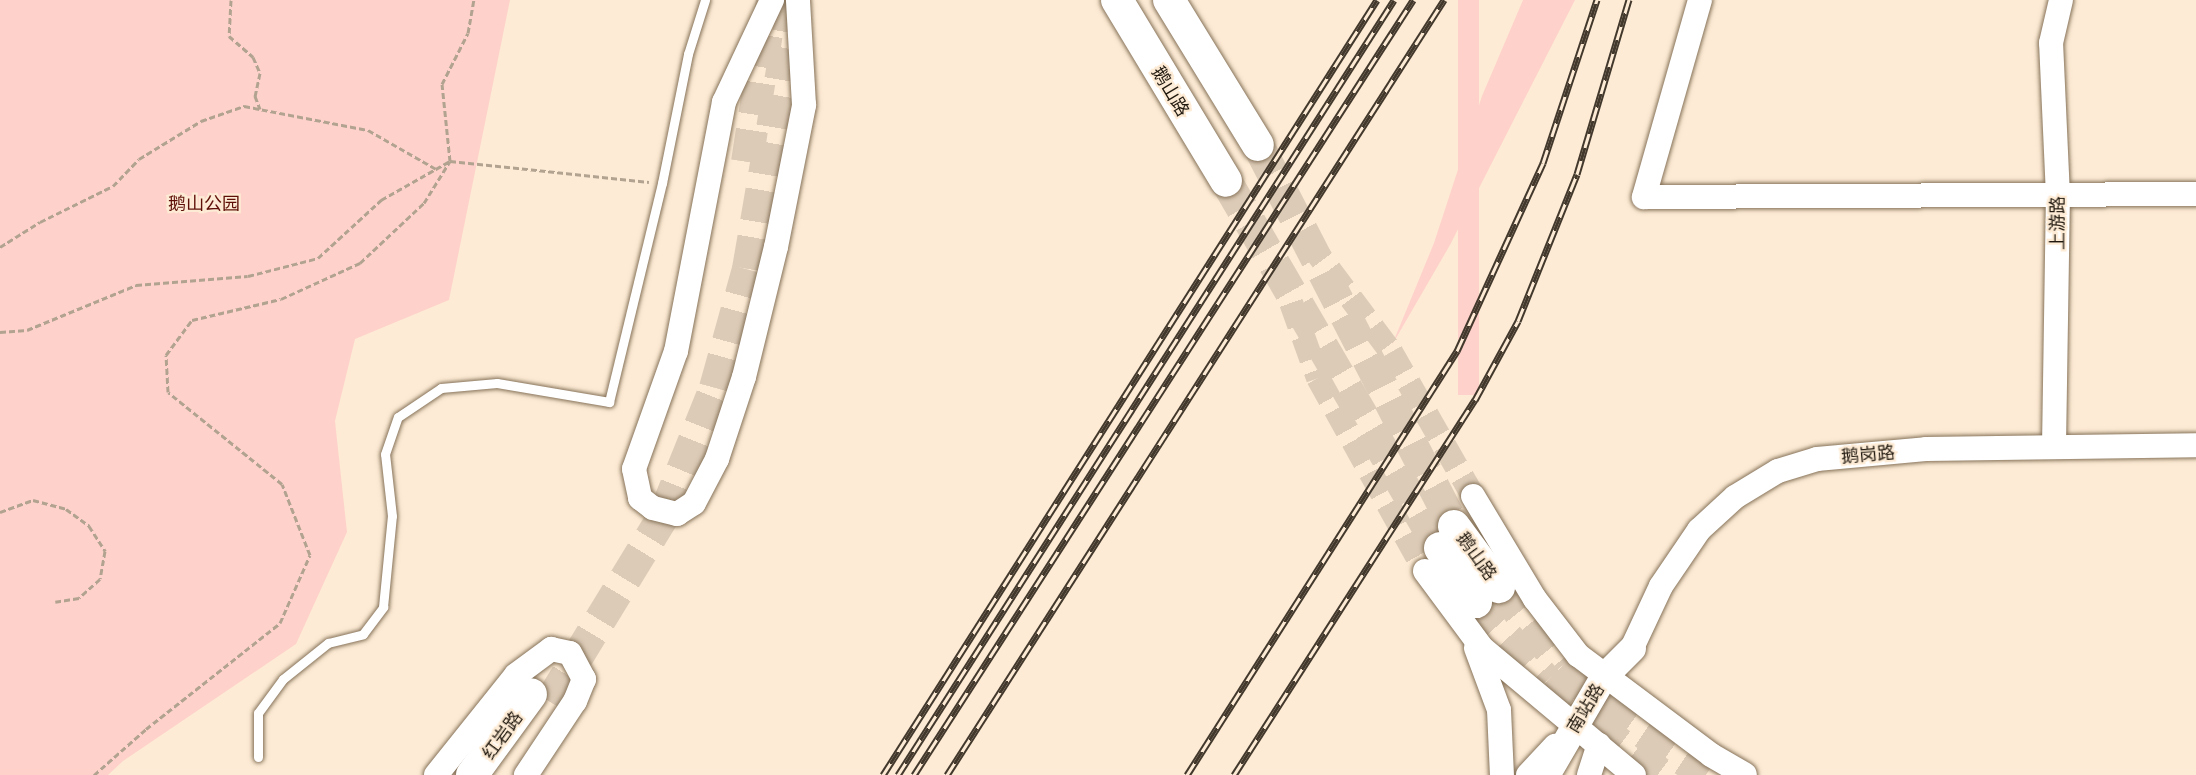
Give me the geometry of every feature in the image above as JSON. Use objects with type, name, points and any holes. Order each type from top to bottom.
[{"type":"main road","name":"鹅山路","points":[[1117,0],[1226,181]]},
{"type":"main road","points":[[1169,0],[1258,145]]},
{"type":"main road","name":"鹅山路","points":[[1440,548],[1488,594]]},
{"type":"main road","name":"南站路","points":[[1546,775],[1603,677],[1632,648]]},
{"type":"main road","name":"红岩路","points":[[472,775],[541,698],[495,775]]},
{"type":"street","points":[[772,0],[724,102],[676,351],[634,469],[640,498],[653,508],[677,514],[694,503],[717,459],[744,377],[776,247],[804,105],[798,0]]},
{"type":"street","points":[[1700,0],[1644,197],[2196,194]]},
{"type":"street","name":"上游路","points":[[2054,447],[2058,196],[2051,44],[2061,0]]},
{"type":"street","name":"鹅岗路","points":[[1632,648],[1661,586],[1699,530],[1735,497],[1778,471],[1817,459],[1926,449],[2196,445]]},
{"type":"street","points":[[1473,496],[1535,599],[1578,656],[1603,677],[1711,755],[1746,775]]},
{"type":"street","points":[[1440,548],[1470,635],[1490,676],[1499,710],[1502,775]]},
{"type":"street","points":[[1470,635],[1574,727],[1634,775]]},
{"type":"street","points":[[436,775],[516,675],[551,649],[570,654],[584,680],[575,701],[526,775]]},
{"type":"street","points":[[1528,775],[1574,727]]},
{"type":"street","points":[[1589,775],[1599,745]]},
{"type":"lane","points":[[258,758],[258,713],[283,679],[328,643],[363,634],[383,608],[392,516],[385,454],[398,417],[441,388],[497,383],[609,402],[662,183],[688,54],[705,0]]},
{"type":"path","points":[[231,0],[229,36],[253,57],[260,73],[255,96],[260,109]]},
{"type":"path","points":[[94,775],[146,729],[280,623],[310,555],[282,484],[168,392],[166,355],[192,321],[281,299],[360,263],[424,203],[450,161],[442,84],[468,33],[474,0]]},
{"type":"path","points":[[0,247],[40,222],[113,186],[138,159],[201,121],[244,106],[368,130],[436,169]]},
{"type":"path","points":[[0,332],[27,330],[136,285],[248,276],[318,258],[381,200],[450,161],[662,183]]},
{"type":"path","points":[[0,512],[33,500],[66,509],[88,526],[105,551],[100,579],[79,598],[54,602]]},
{"type":"green space","name":"鹅山公园","points":[[0,0],[510,0],[449,300],[355,339],[335,421],[347,532],[296,644],[123,761],[108,775],[0,775]]},
{"type":"green space","points":[[1458,0],[1479,0],[1479,395],[1458,395]]},
{"type":"green space","points":[[1523,0],[1575,0],[1450,245],[1392,345],[1434,243],[1482,96]]},
{"type":"tunnel","points":[[550,702],[664,515],[715,388],[748,269],[794,0]]},
{"type":"tunnel","points":[[747,162],[772,1]]},
{"type":"tunnel","points":[[1258,145],[1454,526]]},
{"type":"tunnel","points":[[1226,181],[1440,548]]},
{"type":"tunnel","points":[[1308,241],[1391,352],[1473,496]]},
{"type":"tunnel","points":[[1279,269],[1318,378],[1425,571]]},
{"type":"tunnel","points":[[1499,587],[1562,666],[1604,706],[1706,775]]},
{"type":"tunnel","points":[[1476,602],[1547,681],[1595,725],[1662,775]]},
{"type":"railway","points":[[883,775],[1377,0]]},
{"type":"railway","points":[[898,775],[1394,0]]},
{"type":"railway","points":[[914,775],[1413,0]]},
{"type":"railway","points":[[947,775],[1444,0]]},
{"type":"railway","points":[[1187,775],[1457,351],[1543,163],[1597,0]]},
{"type":"railway","points":[[1234,775],[1475,400],[1518,321],[1577,174],[1629,0]]}]
